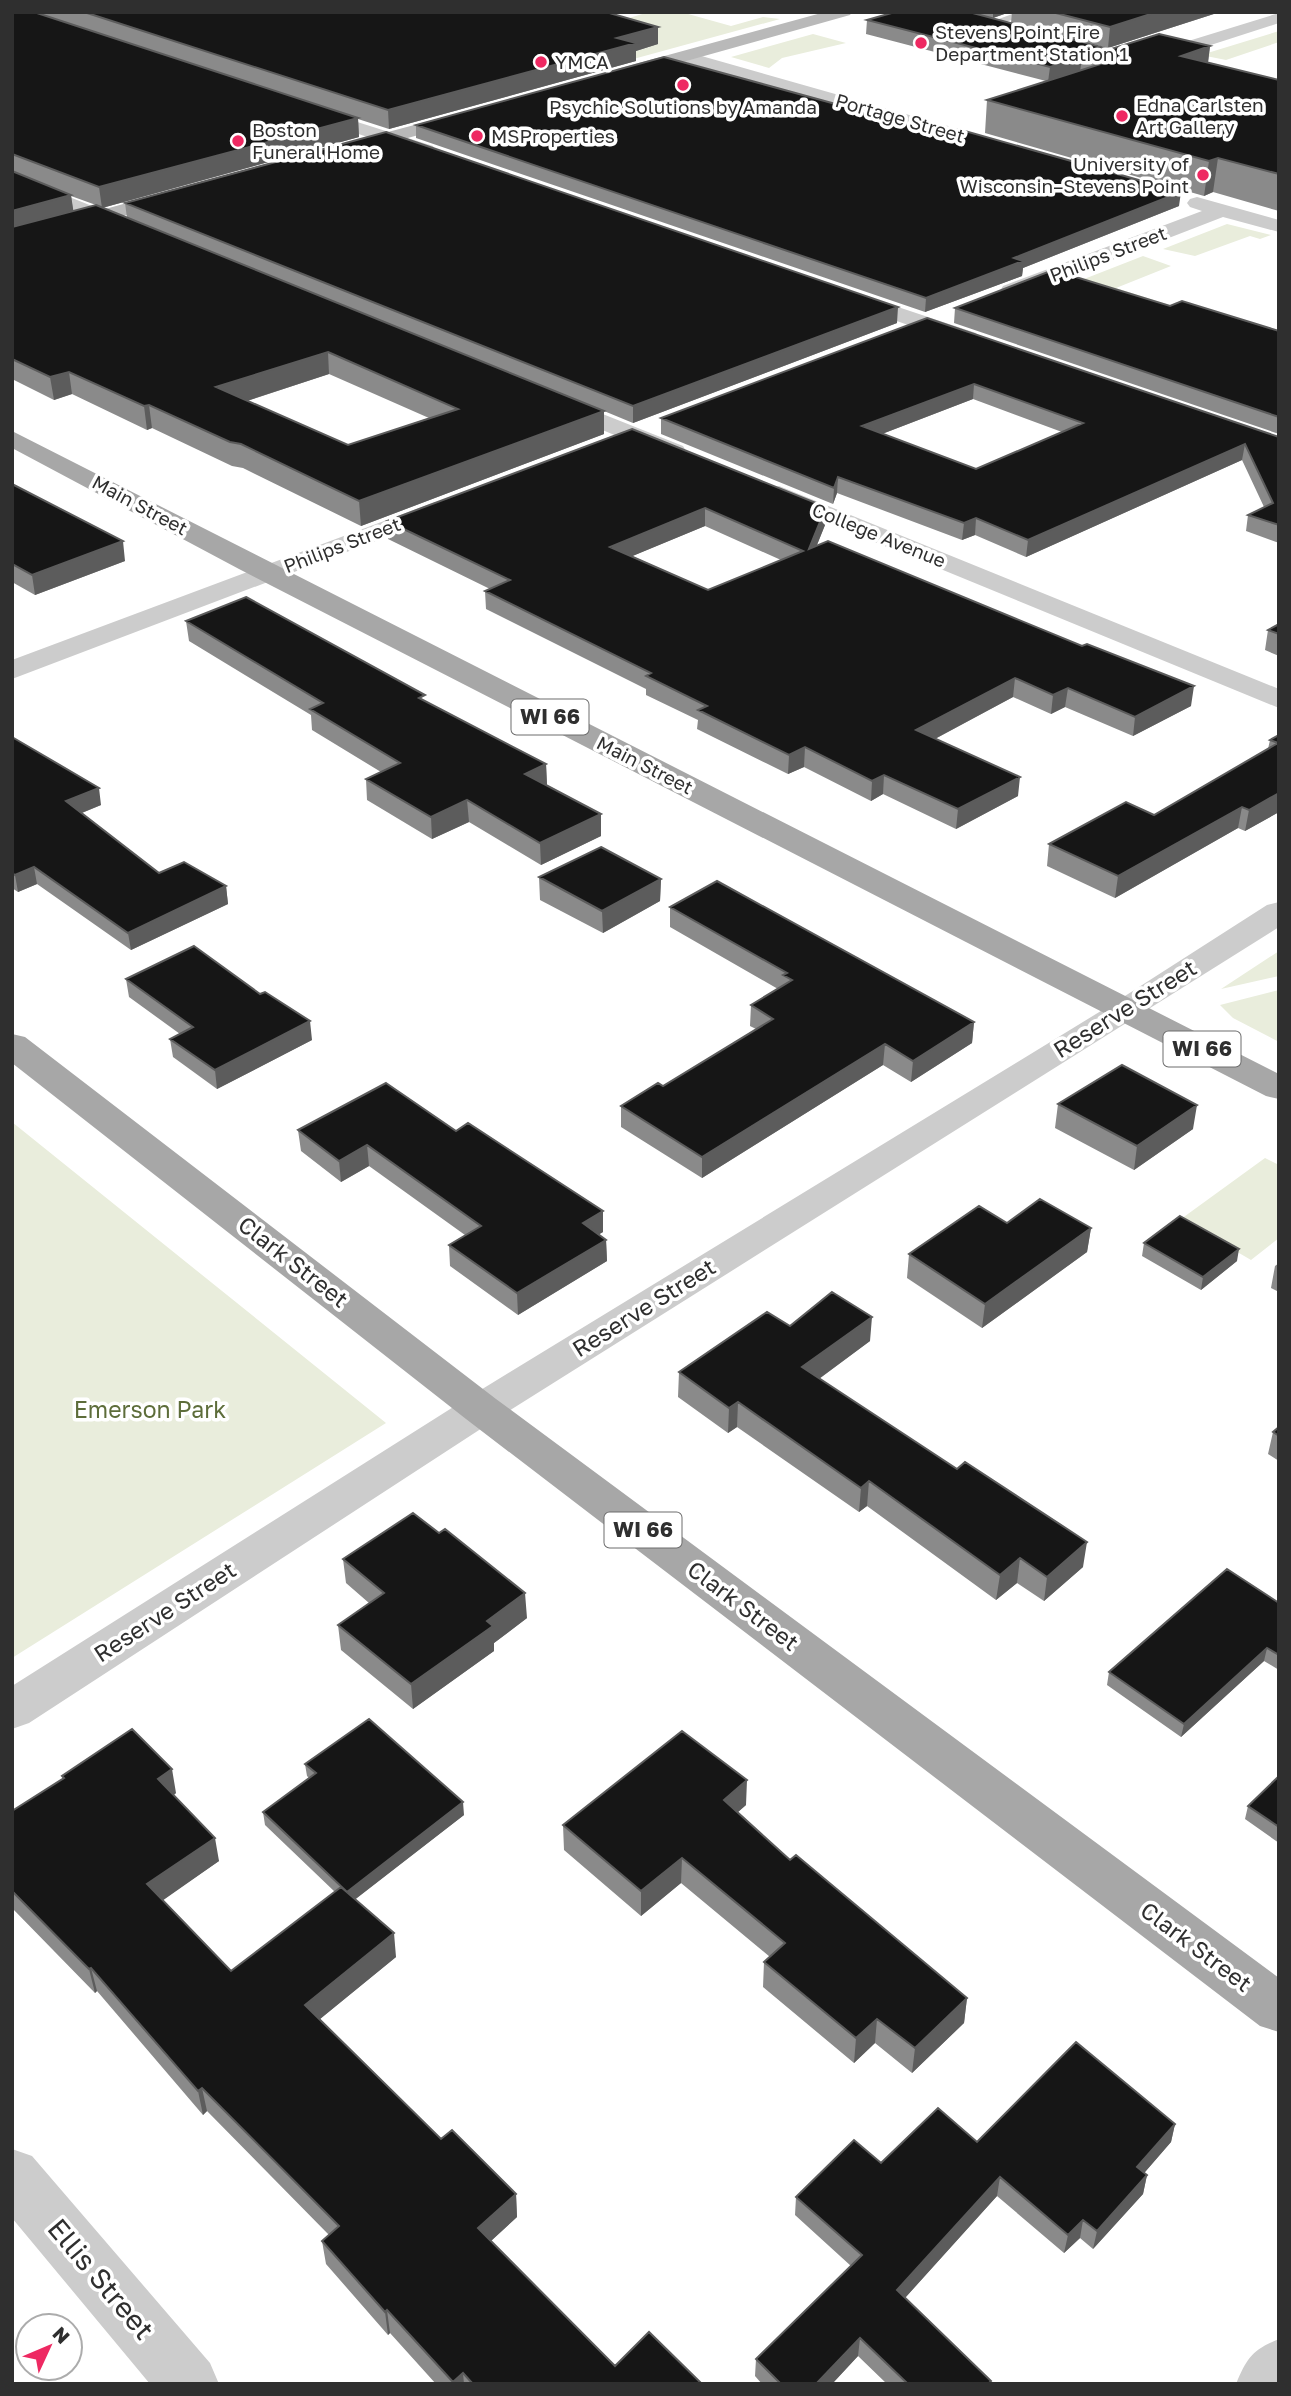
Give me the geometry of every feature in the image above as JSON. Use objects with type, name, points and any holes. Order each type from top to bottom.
[{"type":"main road","points":[[603,78],[844,12]]},
{"type":"main road","points":[[331,154],[484,111]]},
{"type":"main road","points":[[12,241],[201,189]]},
{"type":"main road","name":"Main Street","points":[[12,438],[269,573],[1279,1088]]},
{"type":"main road","name":"Clark Street","points":[[12,1045],[481,1409],[1279,2009]]},
{"type":"street","points":[[1132,63],[1279,18]]},
{"type":"street","points":[[982,23],[1015,32]]},
{"type":"street","name":"Portage Street","points":[[684,56],[1024,153]]},
{"type":"street","points":[[295,107],[451,159]]},
{"type":"street","points":[[934,127],[961,119]]},
{"type":"street","points":[[12,180],[148,235]]},
{"type":"street","points":[[1179,198],[1279,226]]},
{"type":"street","name":"Philips Street","points":[[994,298],[1222,210]]},
{"type":"street","points":[[830,290],[985,344]]},
{"type":"street","points":[[896,336],[957,312]]},
{"type":"street","points":[[540,396],[691,458]]},
{"type":"street","points":[[601,447],[669,422]]},
{"type":"street","name":"College Avenue","points":[[755,484],[1279,699]]},
{"type":"street","name":"Philips Street","points":[[12,670],[459,501]]},
{"type":"street","name":"Reserve Street","points":[[12,1710],[481,1409],[1126,1010],[1279,912]]},
{"type":"street","name":"Ellis Street","points":[[12,2175],[189,2384]]},
{"type":"street","points":[[1266,2384],[1279,2369]]},
{"type":"lane","points":[[982,23],[1030,12]]},
{"type":"green space","points":[[649,12],[681,12],[731,26],[763,17],[780,19],[564,78],[618,56],[650,47],[599,27]]},
{"type":"green space","points":[[1279,31],[1279,42],[1226,60],[1201,55]]},
{"type":"green space","points":[[813,34],[846,43],[782,58],[769,68],[731,57]]},
{"type":"green space","points":[[1227,224],[1271,235],[1260,239],[1250,236],[1195,256],[1163,249]]},
{"type":"green space","points":[[1143,256],[1171,266],[1116,288],[1279,340],[1079,281]]},
{"type":"green space","points":[[1279,951],[1279,976],[1221,989]]},
{"type":"green space","points":[[1279,990],[1279,1042],[1233,1018],[1220,1005]]},
{"type":"green space","name":"Emerson Park","points":[[12,1122],[386,1423],[12,1658]]},
{"type":"green space","points":[[1265,1158],[1279,1165],[1279,1238],[1251,1260],[1181,1219]]},
{"type":"building","points":[[12,12],[34,12],[358,118],[99,187],[12,154]]},
{"type":"building","points":[[84,12],[606,12],[658,27],[617,38],[636,43],[388,110]]},
{"type":"building","points":[[895,12],[969,12],[1109,49],[1050,67],[867,20]]},
{"type":"building","points":[[1052,12],[1157,12],[1110,27]]},
{"type":"building","points":[[1159,34],[1210,46],[1181,56],[1279,80],[1279,174],[1218,158],[1209,161],[987,100],[1104,63],[1082,58]]},
{"type":"building","points":[[664,57],[945,134],[958,129],[1181,192],[1014,258],[1023,261],[926,298],[416,125]]},
{"type":"building","points":[[386,132],[898,307],[633,406],[125,203]]},
{"type":"building","points":[[12,171],[71,195],[12,211]]},
{"type":"building","points":[[96,205],[604,411],[359,501],[241,444],[230,442],[149,405],[144,406],[69,372],[50,377],[12,359],[12,227]],"holes":[[[328,352],[458,409],[348,445],[216,387]]]},
{"type":"building","points":[[1053,270],[1170,306],[1182,301],[1279,331],[1279,417],[955,308]]},
{"type":"building","points":[[927,318],[1279,437],[1279,525],[1248,515],[1273,503],[1245,444],[1028,540],[976,518],[964,523],[838,477],[834,488],[661,418]],"holes":[[[974,384],[1083,423],[976,469],[862,426]]]},
{"type":"building","points":[[632,429],[826,507],[809,549],[828,541],[1082,646],[1087,644],[1194,686],[1135,717],[1068,688],[1053,695],[1015,678],[916,730],[1020,777],[958,809],[884,775],[872,781],[805,747],[789,755],[698,710],[707,706],[646,676],[651,673],[485,591],[510,580],[387,521]],"holes":[[[705,508],[803,551],[708,590],[610,547]]]},
{"type":"building","points":[[12,484],[123,541],[32,575],[12,564]]},
{"type":"building","points":[[246,597],[425,695],[419,698],[546,764],[525,774],[601,814],[540,843],[467,800],[431,817],[366,779],[400,763],[310,709],[323,703],[186,621]]},
{"type":"building","points":[[1279,624],[1279,634],[1268,630]]},
{"type":"building","points":[[1279,735],[1279,793],[1249,810],[1242,807],[1118,876],[1049,844],[1126,802],[1154,815],[1278,743],[1270,740]]},
{"type":"building","points":[[12,737],[99,788],[66,801],[159,873],[184,862],[226,886],[128,933],[34,867],[15,875],[12,873]]},
{"type":"building","points":[[601,847],[661,879],[602,911],[539,877]]},
{"type":"building","points":[[717,881],[974,1022],[913,1061],[885,1044],[702,1157],[621,1106],[658,1083],[663,1086],[773,1019],[751,1005],[792,980],[783,975],[787,973],[670,907]]},
{"type":"building","points":[[194,946],[260,994],[265,992],[310,1021],[215,1070],[170,1039],[193,1027],[126,979]]},
{"type":"building","points":[[1122,1065],[1197,1105],[1137,1146],[1058,1104]]},
{"type":"building","points":[[386,1083],[456,1131],[468,1123],[603,1211],[583,1223],[606,1240],[517,1293],[449,1245],[481,1226],[367,1145],[339,1161],[298,1130]]},
{"type":"building","points":[[1040,1199],[1091,1228],[985,1304],[909,1254],[979,1206],[1007,1223]]},
{"type":"building","points":[[1180,1216],[1239,1249],[1203,1277],[1144,1243]]},
{"type":"building","points":[[832,1292],[872,1317],[802,1367],[957,1469],[965,1462],[1087,1542],[1047,1577],[1020,1558],[1000,1575],[869,1481],[861,1488],[738,1402],[729,1408],[679,1372],[767,1312],[790,1326]]},
{"type":"building","points":[[413,1513],[439,1533],[445,1529],[525,1593],[487,1621],[493,1626],[411,1684],[338,1625],[384,1593],[343,1559]]},
{"type":"building","points":[[1227,1569],[1279,1603],[1279,1655],[1267,1648],[1184,1724],[1109,1672]]},
{"type":"building","points":[[369,1719],[463,1802],[347,1892],[263,1812],[316,1773],[305,1764]]},
{"type":"building","points":[[132,1729],[172,1769],[158,1779],[215,1838],[147,1884],[231,1971],[341,1887],[394,1933],[305,2005],[441,2139],[452,2130],[516,2194],[478,2228],[615,2366],[649,2332],[702,2384],[473,2384],[463,2373],[453,2382],[387,2310],[385,2312],[322,2241],[339,2226],[202,2088],[198,2091],[91,1968],[89,1969],[12,1891],[12,1811]]},
{"type":"building","points":[[682,1731],[747,1780],[724,1800],[790,1860],[796,1855],[967,1998],[915,2048],[877,2019],[856,2038],[764,1962],[785,1943],[682,1858],[641,1891],[563,1825]]},
{"type":"building","points":[[1279,1776],[1279,1827],[1248,1806]]},
{"type":"building","points":[[1076,2042],[1175,2124],[1137,2167],[1147,2175],[1097,2231],[1083,2220],[1068,2235],[1000,2177],[897,2290],[991,2381],[988,2384],[908,2384],[860,2338],[816,2384],[781,2384],[756,2359],[862,2255],[796,2197],[854,2140],[881,2163],[938,2108],[977,2142]]},
{"type":"place","name":"Stevens Point Fire Department Station 1","points":[[921,43]]},
{"type":"place","name":"YMCA","points":[[541,62]]},
{"type":"place","name":"Psychic Solutions by Amanda","points":[[683,85]]},
{"type":"place","name":"Edna Carlsten Art Gallery","points":[[1122,116]]},
{"type":"place","name":"MSProperties","points":[[477,136]]},
{"type":"place","name":"Boston Funeral Home","points":[[238,141]]},
{"type":"place","name":"University of Wisconsin–Stevens Point","points":[[1203,175]]}]
